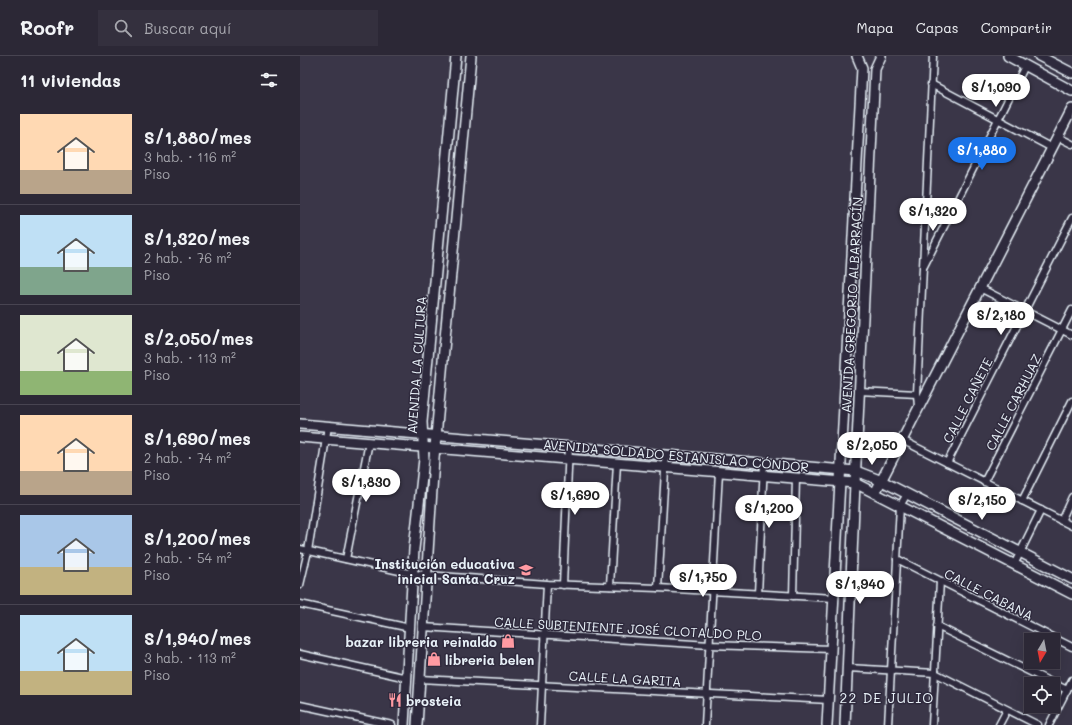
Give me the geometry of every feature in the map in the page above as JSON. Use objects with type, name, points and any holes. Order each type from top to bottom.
[{"type":"street","name":"AVENIDA LA CULTURA","points":[[404,725],[413,574],[424,459],[424,406],[456,56]]},
{"type":"street","name":"AVENIDA LA CULTURA","points":[[417,725],[436,435],[471,56]]},
{"type":"street","name":"AVENIDA GREGORIO ALBARRACÍN","points":[[828,725],[862,68],[857,56]]},
{"type":"street","name":"AVENIDA GREGORIO ALBARRACÍN","points":[[845,725],[854,483],[856,471],[875,69],[881,56]]},
{"type":"street","points":[[918,408],[917,394],[933,56]]},
{"type":"street","points":[[1008,56],[1072,91]]},
{"type":"street","points":[[1039,56],[1072,74]]},
{"type":"street","points":[[923,269],[1025,66]]},
{"type":"street","points":[[931,84],[1052,148]]},
{"type":"street","points":[[875,493],[1072,109]]},
{"type":"street","points":[[1058,137],[1072,144]]},
{"type":"street","points":[[443,192],[458,193]]},
{"type":"street","name":"CALLE CAÑETE","points":[[947,463],[1072,218]]},
{"type":"street","points":[[980,288],[1072,335]]},
{"type":"street","name":"CALLE CARHUAZ","points":[[984,482],[1072,310]]},
{"type":"street","points":[[859,391],[917,394]]},
{"type":"street","points":[[1022,501],[1072,401]]},
{"type":"street","name":"AVENIDA SOLDADO ESTANISLAO CÓNDOR","points":[[300,424],[856,471],[882,481],[1072,580]]},
{"type":"street","points":[[300,585],[308,551],[328,426]]},
{"type":"street","name":"AVENIDA SOLDADO ESTANISLAO CÓNDOR","points":[[300,437],[854,483],[1072,594]]},
{"type":"street","points":[[902,440],[1072,526]]},
{"type":"street","points":[[346,560],[369,442]]},
{"type":"street","points":[[563,585],[569,446]]},
{"type":"street","points":[[658,588],[666,454]]},
{"type":"street","points":[[610,586],[617,463]]},
{"type":"street","points":[[758,594],[764,463]]},
{"type":"street","points":[[705,725],[719,472]]},
{"type":"street","points":[[793,596],[796,478]]},
{"type":"street","points":[[888,725],[900,506],[907,494]]},
{"type":"street","points":[[1061,520],[1072,498]]},
{"type":"street","points":[[1014,565],[1041,510]]},
{"type":"street","points":[[300,549],[413,574],[563,585],[658,588],[834,598]]},
{"type":"street","name":"CALLE CABANA","points":[[897,559],[1072,647]]},
{"type":"street","points":[[932,725],[940,581]]},
{"type":"street","points":[[540,725],[547,584]]},
{"type":"street","points":[[300,604],[410,628]]},
{"type":"street","points":[[938,626],[1067,690]]},
{"type":"street","name":"CALLE SUBTENIENTE JOSÉ CLOTALDO PLO","points":[[423,627],[710,645],[832,649]]},
{"type":"street","points":[[300,654],[407,678]]},
{"type":"street","points":[[848,668],[935,673],[1038,725]]},
{"type":"street","name":"CALLE LA GARITA","points":[[420,679],[829,700]]},
{"type":"street","points":[[1049,725],[1072,680]]},
{"type":"street","points":[[300,705],[392,725]]},
{"type":"street","points":[[999,725],[1007,710]]},
{"type":"place","name":"Institución educativa inicial Santa Cruz","points":[[526,570]]},
{"type":"place","name":"bazar libreria reinaldo","points":[[508,641]]},
{"type":"place","name":"libreria belen","points":[[434,659]]},
{"type":"place","name":"brosteia","points":[[395,700]]},
{"type":"district","name":"22 DE JULIO","points":[[887,697]]}]
